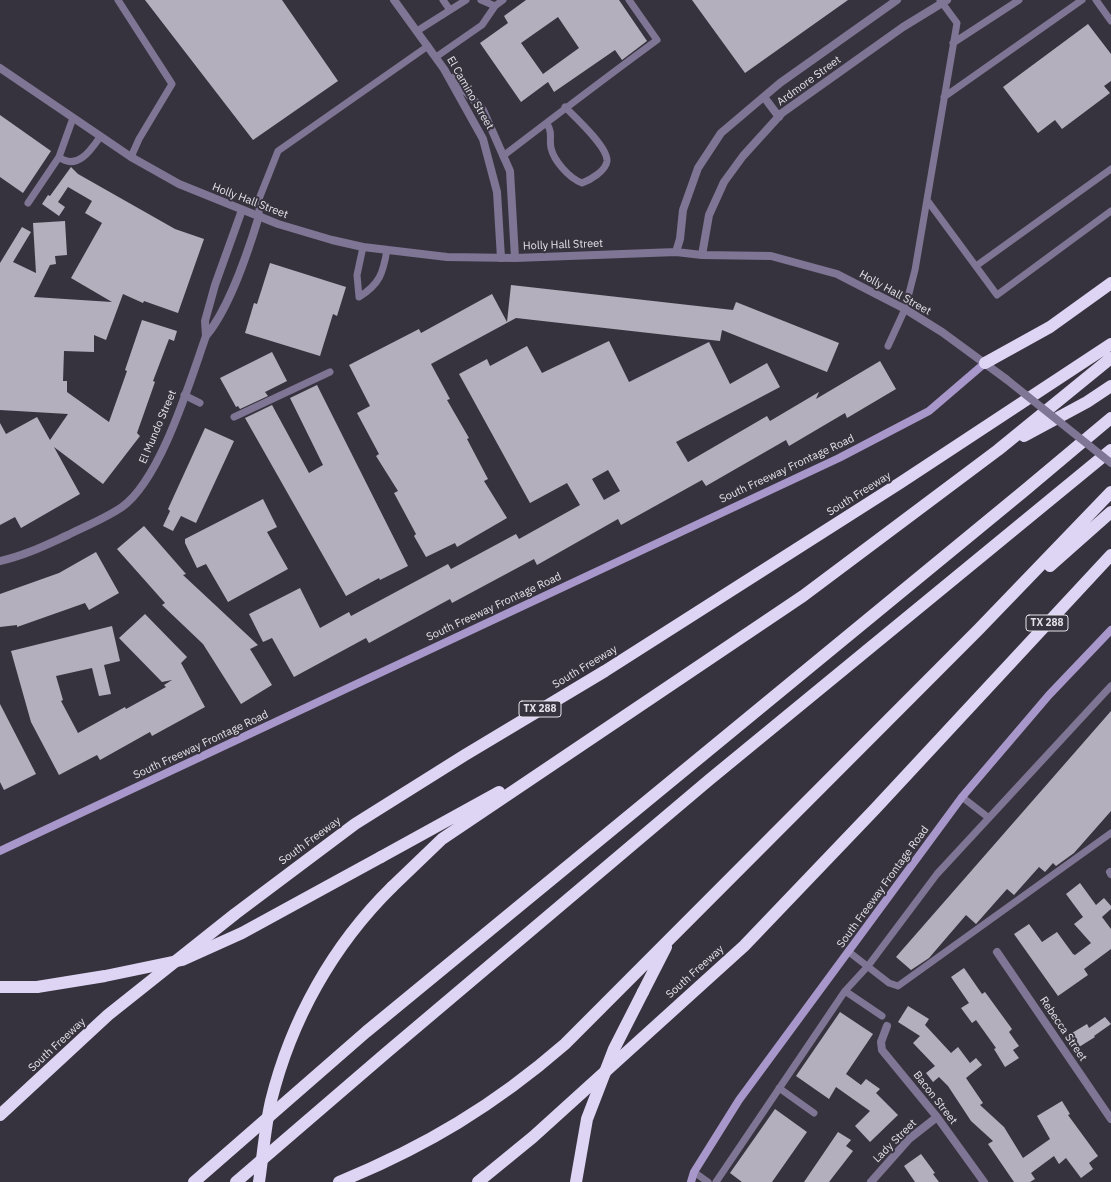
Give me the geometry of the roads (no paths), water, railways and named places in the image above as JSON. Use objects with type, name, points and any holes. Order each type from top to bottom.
[{"type":"highway","points":[[985,363],[1050,327],[1111,284]]},
{"type":"highway","name":"South Freeway","points":[[0,1115],[108,1015],[247,905],[355,824],[465,755],[605,671],[900,484],[1111,344]]},
{"type":"highway","points":[[259,1182],[271,1102],[284,1055],[308,1001],[337,953],[369,910],[420,858],[442,838],[804,596],[998,450],[1111,358]]},
{"type":"highway","points":[[998,450],[1086,402],[1111,386]]},
{"type":"highway","points":[[194,1182],[366,1032],[1111,418]]},
{"type":"highway","points":[[236,1182],[709,780],[1111,450]]},
{"type":"highway","points":[[339,1182],[376,1167],[421,1145],[478,1112],[535,1070],[553,1054],[670,939],[979,629],[1111,492]]},
{"type":"highway","points":[[979,629],[1111,512]]},
{"type":"highway","name":"South Freeway","points":[[478,1182],[533,1137],[744,946],[875,809],[1111,555]]},
{"type":"highway","points":[[0,987],[37,987],[105,976],[182,960],[242,933],[564,755]]},
{"type":"highway","points":[[576,1182],[587,1119],[614,1049],[670,939]]},
{"type":"main road","name":"South Freeway Frontage Road","points":[[0,851],[839,458],[929,411],[985,363]]},
{"type":"main road","name":"South Freeway Frontage Road","points":[[691,1182],[694,1172],[739,1100],[962,797],[1049,695],[1111,630]]},
{"type":"street","name":"El Camino Street","points":[[394,0],[444,69],[484,139],[497,192],[501,258]]},
{"type":"street","name":"Ardmore Street","points":[[676,252],[680,239],[683,210],[698,168],[721,133],[780,83],[893,1]]},
{"type":"street","name":"Ardmore Street","points":[[702,255],[709,215],[724,182],[743,156],[779,117],[903,27],[943,1]]},
{"type":"street","name":"Holly Hall Street","points":[[0,68],[100,137],[178,184],[300,232],[363,247],[447,256],[515,258],[676,252],[702,255],[771,256],[837,274],[905,308],[942,332],[1006,379],[1111,463]]},
{"type":"street","points":[[444,69],[483,110],[510,171],[515,258]]},
{"type":"street","points":[[764,97],[779,117]]},
{"type":"street","name":"El Mundo Street","points":[[206,336],[205,321],[242,210]]},
{"type":"street","name":"El Mundo Street","points":[[0,561],[45,546],[123,506],[142,487],[157,463],[206,336],[213,328],[227,300],[253,236],[259,216]]},
{"type":"street","name":"Rebecca Street","points":[[997,952],[1111,1119]]},
{"type":"street","name":"Bacon Street","points":[[887,1026],[881,1042],[882,1050],[937,1117],[984,1182]]},
{"type":"street","name":"Lady Street","points":[[871,1182],[909,1139],[937,1117]]},
{"type":"lane","points":[[118,0],[172,84],[139,138],[131,157]]},
{"type":"lane","points":[[443,0],[450,10]]},
{"type":"lane","points":[[417,31],[466,0]]},
{"type":"lane","points":[[481,0],[495,6]]},
{"type":"lane","points":[[436,57],[482,25],[495,6],[503,0]]},
{"type":"lane","points":[[503,156],[548,124],[565,107],[657,40],[629,0]]},
{"type":"lane","points":[[953,43],[1019,0]]},
{"type":"lane","points":[[944,97],[1082,0]]},
{"type":"lane","points":[[1096,0],[1111,21]]},
{"type":"lane","points":[[888,346],[905,308],[915,270],[957,23],[943,1]]},
{"type":"lane","points":[[259,216],[259,199],[278,151],[428,46]]},
{"type":"lane","points":[[548,124],[551,129],[551,146],[553,153],[572,177],[582,183],[590,180],[606,167],[607,161],[603,150],[581,122],[565,107]]},
{"type":"lane","points":[[28,203],[59,157],[73,118]]},
{"type":"lane","points":[[59,157],[70,161],[80,160],[87,154],[100,137]]},
{"type":"lane","points":[[976,266],[1111,169]]},
{"type":"lane","points":[[927,200],[997,295],[1111,211]]},
{"type":"lane","points":[[363,247],[357,275],[359,297],[371,290],[379,280],[384,269],[387,250]]},
{"type":"lane","points":[[234,416],[330,372]]},
{"type":"lane","points":[[184,395],[200,403]]},
{"type":"lane","points":[[716,1182],[845,991],[868,966],[937,874],[1111,686]]},
{"type":"lane","points":[[962,797],[989,818]]},
{"type":"lane","points":[[849,952],[889,983],[898,986],[1111,833]]},
{"type":"lane","points":[[845,991],[882,1016]]},
{"type":"lane","points":[[779,1088],[814,1113]]},
{"type":"lane","points":[[694,1172],[708,1182]]}]
